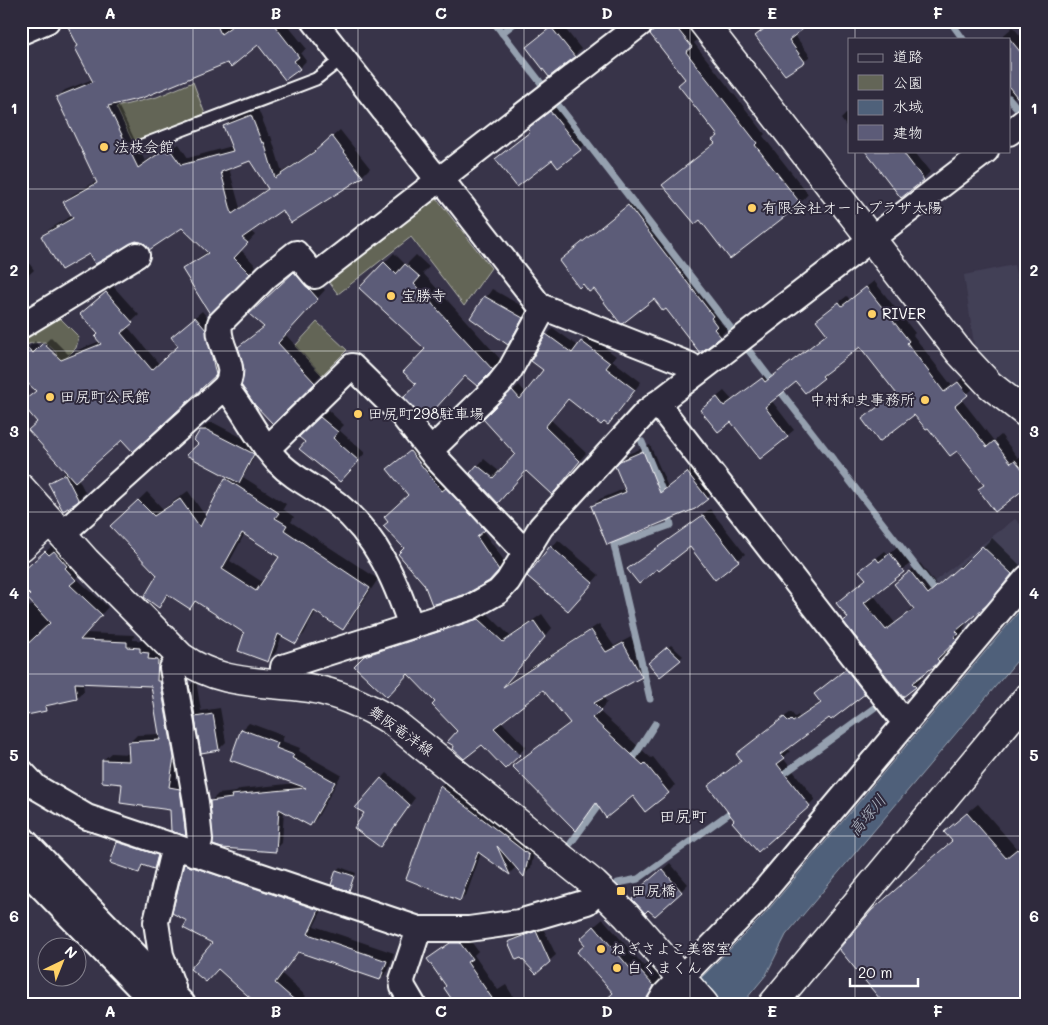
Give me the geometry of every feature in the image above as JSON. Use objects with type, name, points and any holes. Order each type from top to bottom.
[{"type":"street","points":[[21,32],[47,21]]},
{"type":"street","points":[[314,21],[540,306],[690,365],[696,373]]},
{"type":"street","points":[[21,547],[56,528],[225,387],[232,372],[218,331],[224,317],[267,276],[296,253],[315,276],[644,21]]},
{"type":"street","points":[[702,21],[974,370],[990,386],[1027,414]]},
{"type":"street","points":[[1010,132],[1027,120]]},
{"type":"street","points":[[282,685],[283,667],[485,601],[508,581],[541,527],[646,412],[985,152]]},
{"type":"street","points":[[21,326],[137,255]]},
{"type":"street","points":[[431,450],[499,384],[544,308]]},
{"type":"street","points":[[267,449],[352,366],[402,415],[431,450],[525,552]]},
{"type":"street","points":[[225,387],[267,449],[288,471],[339,506],[373,542],[397,586],[412,626]]},
{"type":"street","points":[[657,403],[898,714],[906,721]]},
{"type":"street","name":"舞阪竜洋線","points":[[21,488],[56,528],[181,657],[194,666],[221,678],[282,685],[327,692],[344,697],[393,722],[600,889],[627,916],[691,989]]},
{"type":"street","points":[[659,1004],[691,989],[754,902],[1027,578]]},
{"type":"street","points":[[171,1002],[156,922],[185,850],[200,840],[196,802],[172,668],[181,657]]},
{"type":"street","points":[[773,1004],[1027,698]]},
{"type":"street","points":[[21,771],[36,787],[87,817],[419,929],[470,929],[519,922],[587,902],[600,889]]},
{"type":"street","points":[[21,837],[171,1002]]},
{"type":"street","points":[[21,866],[171,1002]]},
{"type":"street","points":[[413,1004],[403,987],[402,980],[419,929]]},
{"type":"lane","points":[[140,146],[316,79],[343,58]]},
{"type":"shaded area","points":[[1014,265],[1027,327],[1027,383],[1017,390],[975,351],[964,275]]},
{"type":"shaded area","points":[[1015,519],[1027,531],[1027,565],[970,633],[932,583]]},
{"type":"green space","points":[[193,82],[205,114],[133,142],[116,107],[157,97]]},
{"type":"green space","points":[[433,199],[438,200],[491,268],[464,306],[411,237],[338,294],[328,281]]},
{"type":"green space","points":[[58,316],[79,337],[76,348],[58,366],[56,352],[45,342],[31,343],[21,348],[21,334]]},
{"type":"green space","points":[[317,322],[347,350],[322,375],[295,346]]},
{"type":"water","name":"高塚川","points":[[1027,602],[1027,649],[786,935],[766,975],[742,1004],[675,1004],[763,916]]},
{"type":"building","points":[[65,21],[215,21],[221,34],[239,21],[271,21],[299,57],[294,61],[300,69],[285,80],[258,45],[231,67],[227,63],[142,98],[108,106],[138,168],[165,149],[168,153],[171,151],[181,165],[233,151],[223,126],[251,115],[262,143],[264,142],[275,178],[314,152],[332,136],[363,177],[291,223],[282,210],[242,238],[248,243],[234,258],[250,274],[210,314],[182,269],[208,253],[182,228],[149,250],[144,243],[136,241],[95,264],[89,254],[61,270],[41,236],[73,218],[63,202],[97,183],[56,97],[93,82],[75,48],[78,46]],"holes":[[[250,161],[268,189],[232,214],[221,172]]]},
{"type":"building","points":[[664,21],[671,21],[692,47],[686,52],[757,143],[755,145],[801,204],[730,259],[700,220],[695,224],[662,185],[715,143],[712,140],[718,136],[678,85],[685,79],[650,34]]},
{"type":"building","points":[[774,21],[813,21],[789,40],[805,62],[785,75],[755,36]]},
{"type":"building","points":[[551,27],[575,57],[549,77],[526,47]]},
{"type":"building","points":[[1010,39],[1027,60],[1027,106],[1024,106],[1010,88]]},
{"type":"building","points":[[550,111],[581,150],[558,168],[552,160],[517,187],[495,159],[530,132],[527,129]]},
{"type":"building","points":[[866,152],[903,152],[924,180],[901,198]]},
{"type":"building","points":[[628,205],[713,316],[711,318],[717,326],[714,329],[721,337],[700,353],[666,309],[663,311],[654,299],[622,324],[594,289],[589,292],[583,284],[579,288],[559,261]]},
{"type":"building","points":[[384,262],[396,274],[405,264],[420,277],[414,284],[493,370],[477,386],[465,376],[424,421],[404,397],[416,384],[403,372],[425,349],[359,288]]},
{"type":"building","points":[[294,272],[318,299],[278,343],[315,383],[273,424],[255,405],[241,385],[244,369],[238,347],[264,327],[249,314]]},
{"type":"building","points":[[866,287],[909,341],[907,343],[944,392],[958,382],[968,395],[955,406],[987,447],[994,441],[1011,463],[1015,460],[1027,475],[1027,487],[995,512],[978,489],[984,485],[957,451],[950,456],[928,428],[926,429],[914,415],[879,442],[862,419],[896,393],[860,347],[822,376],[824,378],[805,393],[796,382],[765,407],[788,437],[760,459],[731,422],[718,432],[700,410],[717,397],[724,406],[762,378],[765,382],[827,334],[816,320],[839,302],[842,306]]},
{"type":"building","points":[[106,292],[133,323],[121,333],[152,370],[178,346],[171,337],[195,317],[206,330],[216,375],[133,452],[122,440],[75,482],[28,430],[37,422],[21,403],[36,391],[21,377],[21,342],[33,353],[43,343],[61,360],[101,344],[95,337],[98,334],[80,314]]},
{"type":"building","points":[[484,296],[523,318],[508,345],[470,318]]},
{"type":"building","points":[[546,334],[572,353],[581,341],[610,363],[606,368],[635,390],[608,425],[604,422],[601,425],[568,399],[545,427],[580,461],[552,495],[526,471],[498,503],[470,473],[477,465],[493,478],[515,454],[483,419],[512,390],[520,399],[543,370],[531,361]]},
{"type":"building","points":[[320,417],[338,432],[333,438],[359,461],[340,482],[299,449],[305,442],[299,437]]},
{"type":"building","points":[[200,430],[207,430],[254,454],[239,483],[186,455],[198,444],[194,440]]},
{"type":"building","points":[[410,451],[442,491],[446,488],[485,530],[477,537],[499,570],[489,581],[466,594],[432,605],[424,584],[398,554],[404,548],[383,526],[388,522],[384,517],[408,495],[387,469]]},
{"type":"building","points":[[643,451],[660,493],[687,472],[708,499],[695,509],[607,545],[591,506],[626,492],[615,466],[620,461]]},
{"type":"building","points":[[65,474],[79,501],[63,511],[48,483]]},
{"type":"building","points":[[225,478],[279,513],[275,518],[287,525],[284,530],[370,588],[343,630],[314,611],[296,644],[278,634],[268,662],[238,651],[244,633],[195,601],[190,609],[167,594],[159,608],[144,597],[157,575],[110,526],[138,500],[154,516],[180,499],[200,527]],"holes":[[[242,533],[279,557],[256,591],[222,569]]]},
{"type":"building","points":[[703,515],[739,561],[715,580],[690,547],[659,571],[657,569],[639,584],[627,569]]},
{"type":"building","points":[[550,546],[593,583],[568,611],[527,576]]},
{"type":"building","points":[[982,546],[1012,574],[988,604],[956,631],[959,634],[954,637],[957,640],[937,659],[939,661],[937,664],[912,683],[916,687],[903,697],[843,621],[848,618],[836,603],[866,579],[859,571],[876,558],[879,562],[890,553],[904,572],[864,603],[886,630],[914,609],[894,584],[910,571],[928,594],[960,568]]},
{"type":"building","points":[[45,551],[49,555],[54,551],[67,566],[65,568],[76,580],[70,585],[102,615],[80,640],[127,642],[127,647],[140,648],[140,652],[149,653],[148,659],[158,660],[157,681],[160,681],[174,758],[169,787],[180,789],[186,836],[171,831],[170,810],[120,803],[122,784],[102,782],[102,760],[129,761],[128,742],[160,740],[151,686],[75,683],[77,699],[45,706],[46,711],[27,715],[21,691],[21,650],[50,623],[27,598],[30,595],[21,586],[21,573]]},
{"type":"building","points":[[478,619],[503,642],[534,621],[545,637],[503,687],[591,630],[606,652],[623,643],[642,677],[594,703],[601,710],[592,718],[643,765],[645,763],[669,793],[645,812],[633,796],[606,818],[596,803],[576,831],[512,766],[570,723],[543,690],[494,728],[520,755],[505,769],[482,745],[464,759],[453,749],[454,746],[447,742],[457,731],[432,705],[435,702],[408,674],[387,697],[354,666],[364,656]]},
{"type":"building","points":[[667,647],[681,660],[660,677],[648,663]]},
{"type":"building","points":[[846,669],[865,694],[781,754],[785,758],[777,764],[810,806],[758,852],[732,822],[734,820],[708,786],[741,761],[736,754],[784,717],[789,722],[791,720],[793,722],[821,703],[814,694]]},
{"type":"building","points":[[189,685],[195,717],[213,714],[219,750],[201,753]]},
{"type":"building","points":[[241,729],[278,743],[276,748],[294,755],[292,758],[335,782],[310,826],[279,809],[276,852],[222,848],[213,845],[210,801],[232,798],[231,795],[306,788],[230,760]]},
{"type":"building","points":[[381,778],[410,805],[380,847],[354,828],[364,813],[355,808]]},
{"type":"building","points":[[440,786],[529,855],[524,877],[497,846],[510,875],[478,852],[460,901],[406,879]]},
{"type":"building","points":[[967,813],[1006,858],[1017,849],[1027,859],[1027,1004],[884,1004],[839,949],[872,910],[952,841],[944,832]]},
{"type":"building","points":[[117,842],[158,855],[154,869],[142,865],[139,873],[110,863]]},
{"type":"building","points":[[184,864],[319,910],[308,934],[387,961],[380,980],[298,952],[275,983],[299,1004],[257,1004],[218,969],[206,982],[190,969],[212,943],[183,928],[187,921],[172,913]]},
{"type":"building","points":[[662,869],[682,892],[655,916],[648,910],[645,913],[632,899],[636,896],[634,893]]},
{"type":"building","points":[[336,870],[354,876],[349,891],[331,885]]},
{"type":"building","points":[[594,926],[635,974],[639,970],[654,986],[645,1004],[601,1004],[613,993],[577,952],[585,945],[580,939]]},
{"type":"building","points":[[536,931],[550,962],[536,974],[521,958],[516,960],[508,942]]},
{"type":"building","points":[[450,943],[460,943],[472,959],[467,962],[496,1004],[455,1004],[444,988],[446,986],[427,959]]},
{"type":"waterway","points":[[493,21],[544,87]]},
{"type":"waterway","points":[[502,33],[517,21]]},
{"type":"waterway","points":[[950,21],[962,38]]},
{"type":"waterway","points":[[1010,99],[1021,113]]},
{"type":"waterway","points":[[555,101],[733,331]]},
{"type":"waterway","points":[[746,347],[939,596]]},
{"type":"waterway","points":[[642,442],[666,500]]},
{"type":"waterway","points":[[650,699],[614,545],[671,525],[668,510]]},
{"type":"waterway","points":[[778,778],[878,705]]},
{"type":"waterway","points":[[630,763],[655,724]]},
{"type":"waterway","points":[[571,843],[603,799]]},
{"type":"waterway","points":[[618,883],[638,879],[735,809]]},
{"type":"place","name":"法枝会館","points":[[104,147]]},
{"type":"place","name":"有限会社オートプラザ太陽","points":[[752,208]]},
{"type":"place","name":"宝勝寺","points":[[391,296]]},
{"type":"place","name":"RIVER","points":[[872,314]]},
{"type":"place","name":"田尻町公民館","points":[[50,397]]},
{"type":"place","name":"中村和史事務所","points":[[925,400]]},
{"type":"place","name":"田尻町298駐車場","points":[[358,414]]},
{"type":"place","name":"田尻橋","points":[[621,891]]},
{"type":"place","name":"ねぎさよこ美容室","points":[[601,949]]},
{"type":"place","name":"白くまくん","points":[[617,968]]},
{"type":"district","name":"田尻町","points":[[683,816]]}]
